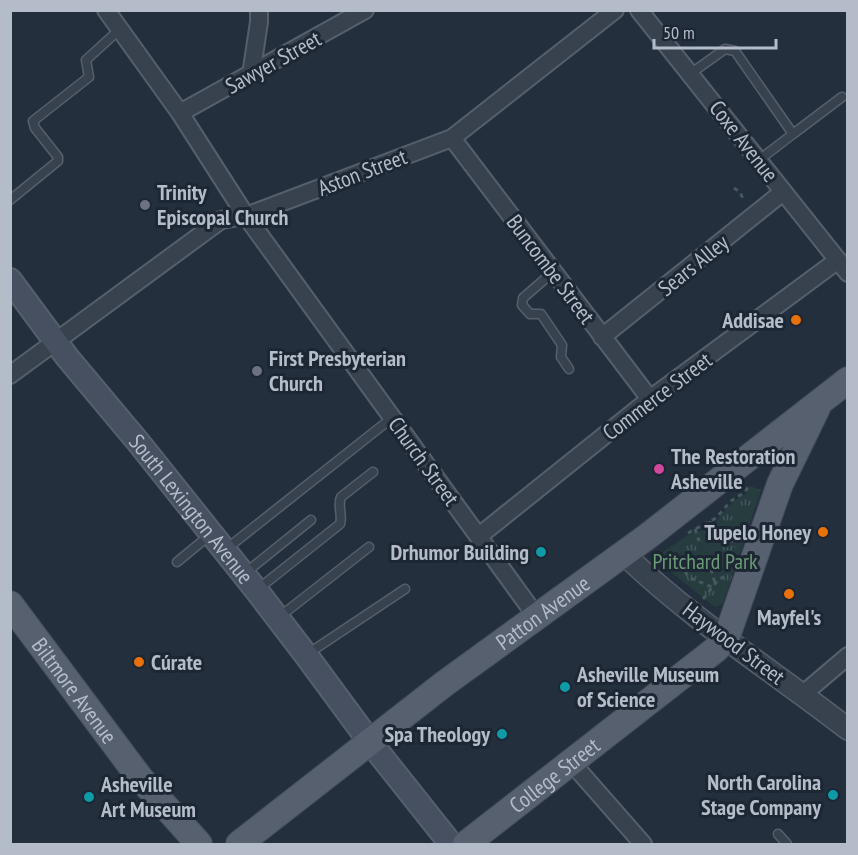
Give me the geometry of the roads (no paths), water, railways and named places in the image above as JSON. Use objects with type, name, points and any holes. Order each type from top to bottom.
[{"type":"main road","name":"South Lexington Avenue","points":[[10,280],[55,340],[250,582],[370,742],[451,844]]},
{"type":"main road","name":"Patton Avenue","points":[[239,844],[444,684],[624,554],[848,380]]},
{"type":"main road","name":"College Street","points":[[466,844],[715,650],[726,639],[780,484],[820,402]]},
{"type":"main road","name":"Biltmore Avenue","points":[[10,604],[140,778],[197,844]]},
{"type":"street","name":"Church Street","points":[[106,10],[180,113],[246,216],[536,616]]},
{"type":"street","points":[[251,75],[259,10]]},
{"type":"street","name":"Sawyer Street","points":[[180,113],[365,10]]},
{"type":"street","name":"Aston Street","points":[[10,375],[221,220],[246,216],[452,138],[615,10]]},
{"type":"street","name":"Coxe Avenue","points":[[639,10],[783,192],[844,262]]},
{"type":"street","name":"Buncombe Street","points":[[452,138],[650,399]]},
{"type":"street","name":"Sears Alley","points":[[603,337],[783,192]]},
{"type":"street","name":"Commerce Street","points":[[479,536],[650,399],[844,262]]},
{"type":"street","name":"Haywood Street","points":[[624,554],[640,570],[726,639],[848,729]]},
{"type":"street","points":[[802,695],[848,656]]},
{"type":"street","points":[[570,762],[643,844]]},
{"type":"lane","points":[[10,200],[58,161],[58,157],[35,128],[33,121],[89,76],[86,60],[120,29]]},
{"type":"lane","points":[[690,74],[725,49],[735,51],[793,134]]},
{"type":"lane","points":[[759,160],[842,97]]},
{"type":"lane","points":[[553,272],[523,298],[522,306],[531,314],[541,314],[561,345],[561,357],[569,369]]},
{"type":"lane","points":[[177,562],[218,542],[393,417]]},
{"type":"lane","points":[[250,582],[340,524],[341,497],[373,472]]},
{"type":"lane","points":[[250,582],[311,520]]},
{"type":"lane","points":[[278,618],[369,547]]},
{"type":"lane","points":[[306,655],[405,589]]},
{"type":"lane","points":[[778,834],[787,844]]},
{"type":"place","name":"Trinity Episcopal Church","points":[[145,205]]},
{"type":"place","name":"Addisae","points":[[796,320]]},
{"type":"place","name":"First Presbyterian Church","points":[[257,371]]},
{"type":"place","name":"The Restoration Asheville","points":[[659,469]]},
{"type":"place","name":"Tupelo Honey","points":[[823,532]]},
{"type":"place","name":"Drhumor Building","points":[[541,552]]},
{"type":"place","name":"Mayfel's","points":[[789,594]]},
{"type":"place","name":"Cúrate","points":[[139,662]]},
{"type":"place","name":"Asheville Museum of Science","points":[[565,687]]},
{"type":"place","name":"Spa Theology","points":[[502,734]]},
{"type":"place","name":"North Carolina Stage Company","points":[[833,795]]},
{"type":"place","name":"Asheville Art Museum","points":[[89,797]]},
{"type":"park label","name":"Pritchard Park","points":[[705,561]]}]
